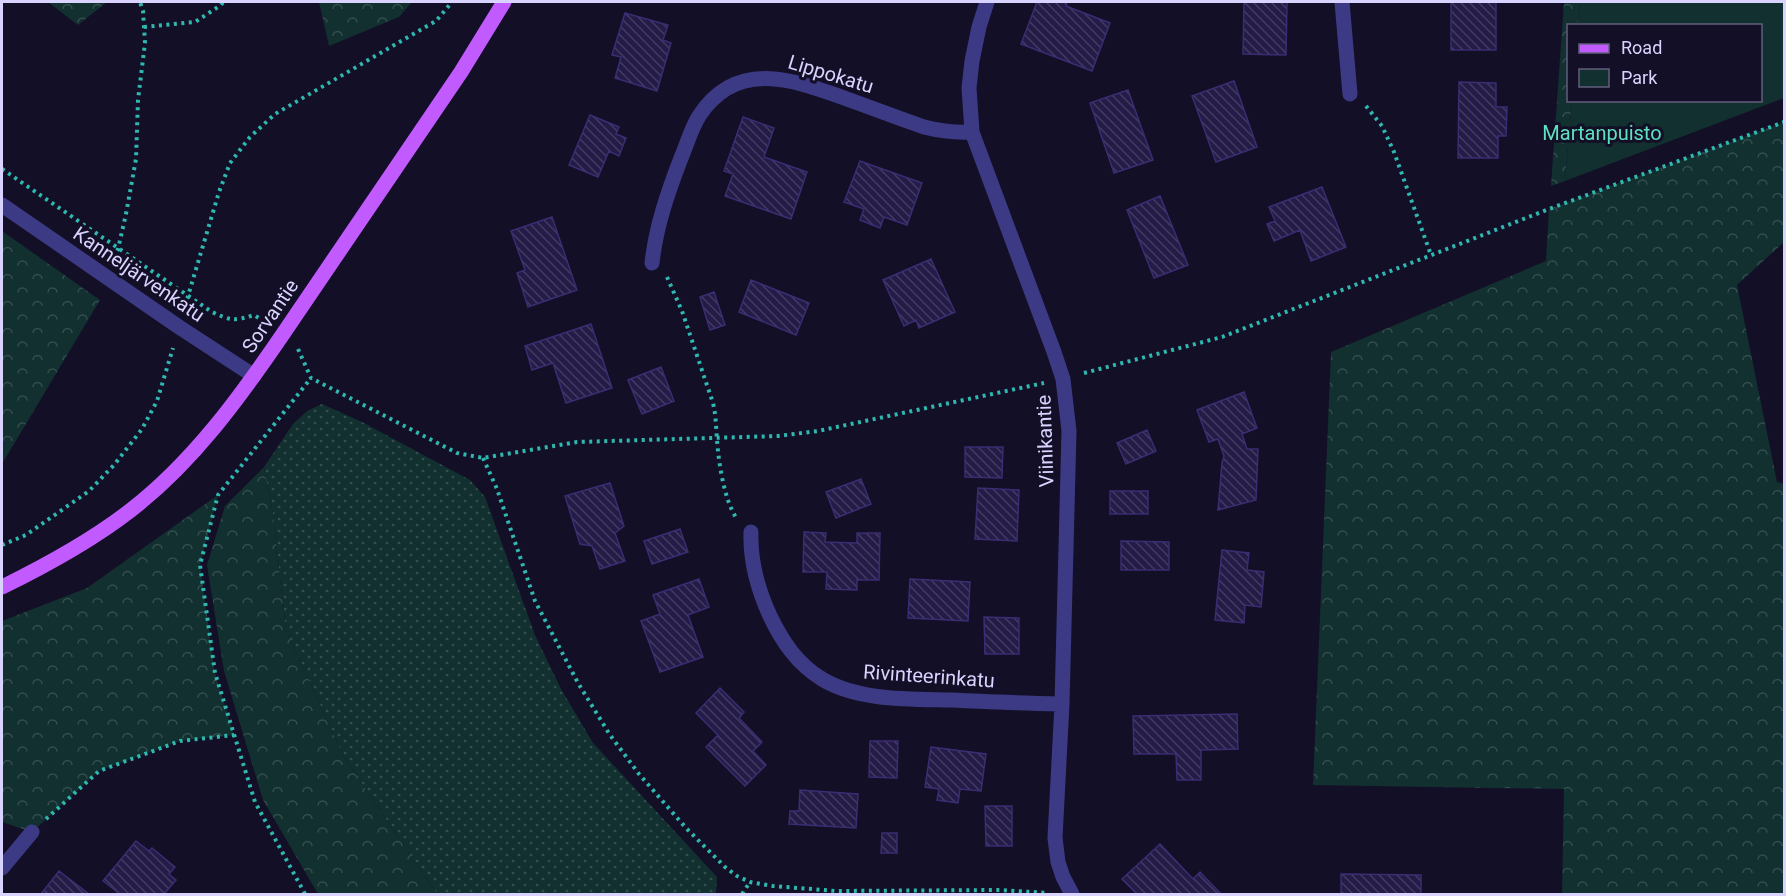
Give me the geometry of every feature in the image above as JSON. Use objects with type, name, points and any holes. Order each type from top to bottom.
[{"type":"main road","name":"Sorvantie","points":[[2,587],[81,544],[132,509],[175,470],[217,425],[254,376],[461,72],[504,2]]},
{"type":"street","name":"Viinikantie","points":[[987,2],[972,61],[969,88],[972,132],[1063,379],[1069,431],[1062,704],[1055,838],[1058,862],[1070,891]]},
{"type":"street","points":[[1342,2],[1350,94]]},
{"type":"street","name":"Lippokatu","points":[[652,263],[657,229],[691,132],[707,106],[719,94],[734,85],[761,78],[789,80],[809,85],[924,127],[958,133],[972,132]]},
{"type":"street","name":"Kanneljärvenkatu","points":[[2,205],[254,376]]},
{"type":"street","name":"Rivinteerinkatu","points":[[751,532],[750,547],[753,567],[764,602],[788,650],[821,679],[849,692],[900,698],[1062,704]]},
{"type":"street","points":[[2,868],[32,832]]},
{"type":"path","points":[[103,275],[118,249],[136,159],[138,100],[145,43],[143,11],[140,2]]},
{"type":"path","points":[[144,27],[195,22],[223,2]]},
{"type":"path","points":[[2,545],[26,535],[89,491],[114,465],[142,429],[157,401],[226,173],[250,137],[275,114],[436,21],[452,2]]},
{"type":"path","points":[[1350,94],[1371,110],[1382,126],[1394,152],[1431,255]]},
{"type":"path","points":[[2,170],[188,296],[225,318],[238,320],[254,315],[283,334]]},
{"type":"path","points":[[652,263],[662,270],[671,282],[682,311],[716,416],[720,461],[729,504],[737,519],[751,532]]},
{"type":"path","points":[[304,894],[255,802],[214,673],[200,565],[218,495],[311,378]]},
{"type":"path","points":[[483,458],[497,489],[536,601],[573,674],[610,735],[639,774],[686,828],[737,876],[750,882],[773,886],[836,891],[1000,890],[1046,893],[1070,891]]},
{"type":"path","points":[[32,832],[99,771],[180,741],[234,735]]},
{"type":"path","points":[[742,894],[750,882]]},
{"type":"green space","points":[[48,2],[107,2],[78,25]]},
{"type":"green space","points":[[319,2],[412,2],[399,17],[329,46]]},
{"type":"green space","points":[[1564,2],[1580,2],[1578,24],[1567,24],[1567,102],[1572,102],[1565,181],[1551,186]]},
{"type":"green space","name":"Martanpuisto","points":[[1580,2],[1784,2],[1784,98],[1565,181],[1572,102],[1762,102],[1762,24],[1578,24]]},
{"type":"green space","points":[[1784,122],[1784,242],[1737,285],[1777,482],[1784,484],[1784,894],[1562,894],[1564,789],[1313,785],[1331,352],[1546,261],[1549,209]]},
{"type":"green space","points":[[2,231],[100,300],[2,464]]},
{"type":"green space","points":[[322,404],[362,422],[470,480],[485,497],[535,635],[561,689],[593,743],[717,877],[716,894],[437,894],[344,757],[286,630],[273,514],[264,467],[293,424],[307,411]]},
{"type":"green space","points":[[264,467],[273,514],[286,630],[344,757],[437,894],[318,894],[263,800],[224,671],[207,565],[225,506]]},
{"type":"green space","points":[[218,495],[200,565],[215,673],[234,735],[180,741],[99,771],[32,832],[2,822],[2,621],[87,588]]},
{"type":"building","points":[[1037,2],[1067,2],[1066,6],[1110,23],[1092,71],[1021,44]]},
{"type":"building","points":[[1244,2],[1287,2],[1286,55],[1243,54]]},
{"type":"building","points":[[1451,2],[1496,2],[1496,50],[1451,50]]},
{"type":"building","points":[[625,13],[668,25],[663,40],[671,43],[657,91],[615,78],[621,57],[612,55]]},
{"type":"building","points":[[1234,81],[1257,147],[1216,162],[1192,96]]},
{"type":"building","points":[[1459,82],[1496,83],[1496,107],[1507,107],[1506,136],[1498,136],[1498,158],[1458,158]]},
{"type":"building","points":[[1128,90],[1153,160],[1114,173],[1090,103]]},
{"type":"building","points":[[590,115],[619,127],[616,134],[626,138],[619,156],[609,151],[598,177],[569,165]]},
{"type":"building","points":[[743,117],[774,128],[764,157],[807,172],[791,219],[725,196],[733,174],[724,171]]},
{"type":"building","points":[[860,161],[922,183],[907,225],[884,217],[880,228],[860,220],[864,209],[844,202]]},
{"type":"building","points":[[1322,187],[1346,247],[1311,261],[1300,230],[1274,241],[1267,224],[1275,221],[1269,207]]},
{"type":"building","points":[[1160,196],[1188,265],[1154,278],[1127,210]]},
{"type":"building","points":[[552,217],[577,290],[528,307],[517,273],[525,270],[511,231]]},
{"type":"building","points":[[931,259],[955,312],[919,328],[916,320],[904,326],[883,280]]},
{"type":"building","points":[[751,280],[809,303],[796,335],[739,312]]},
{"type":"building","points":[[714,292],[725,325],[710,330],[700,297]]},
{"type":"building","points":[[591,324],[612,388],[566,403],[553,363],[532,370],[525,346]]},
{"type":"building","points":[[661,367],[674,401],[642,414],[628,380]]},
{"type":"building","points":[[1244,392],[1257,428],[1242,434],[1247,449],[1258,449],[1256,500],[1218,510],[1224,456],[1218,439],[1209,442],[1197,410]]},
{"type":"building","points":[[1147,430],[1156,451],[1126,464],[1117,443]]},
{"type":"building","points":[[965,447],[1003,447],[1002,478],[965,477]]},
{"type":"building","points":[[861,479],[871,504],[836,518],[826,492]]},
{"type":"building","points":[[610,483],[624,526],[615,533],[625,561],[600,569],[592,546],[580,544],[565,496]]},
{"type":"building","points":[[978,488],[1019,490],[1017,541],[975,539]]},
{"type":"building","points":[[1110,491],[1148,491],[1148,514],[1110,514]]},
{"type":"building","points":[[680,529],[688,552],[652,564],[644,541]]},
{"type":"building","points":[[804,532],[826,533],[825,542],[857,543],[857,533],[880,533],[879,580],[857,580],[857,590],[826,589],[827,572],[803,572]]},
{"type":"building","points":[[1121,541],[1169,542],[1169,570],[1121,570]]},
{"type":"building","points":[[1222,550],[1249,553],[1247,570],[1264,572],[1261,607],[1245,605],[1244,623],[1215,620]]},
{"type":"building","points":[[699,579],[709,607],[688,615],[703,657],[660,672],[641,621],[660,614],[653,595]]},
{"type":"building","points":[[910,579],[970,582],[968,621],[908,618]]},
{"type":"building","points":[[984,617],[1019,618],[1019,654],[985,654]]},
{"type":"building","points":[[720,688],[744,712],[739,718],[762,742],[753,751],[766,765],[745,786],[706,747],[718,735],[696,713]]},
{"type":"building","points":[[1237,714],[1238,749],[1201,750],[1201,780],[1177,780],[1176,754],[1134,754],[1133,716]]},
{"type":"building","points":[[870,741],[898,741],[897,778],[869,777]]},
{"type":"building","points":[[931,747],[986,754],[981,791],[960,789],[958,803],[937,800],[939,789],[925,787]]},
{"type":"building","points":[[800,790],[858,794],[856,828],[789,824],[790,811],[799,811]]},
{"type":"building","points":[[985,806],[1012,806],[1012,846],[986,846]]},
{"type":"building","points":[[882,833],[897,833],[897,853],[881,853]]},
{"type":"building","points":[[136,841],[149,851],[152,848],[175,867],[169,874],[176,880],[164,894],[120,894],[103,881]]},
{"type":"building","points":[[1160,844],[1193,879],[1200,872],[1221,894],[1137,894],[1122,879]]},
{"type":"building","points":[[59,871],[89,894],[41,894]]},
{"type":"building","points":[[1341,874],[1421,875],[1421,894],[1341,894]]}]
